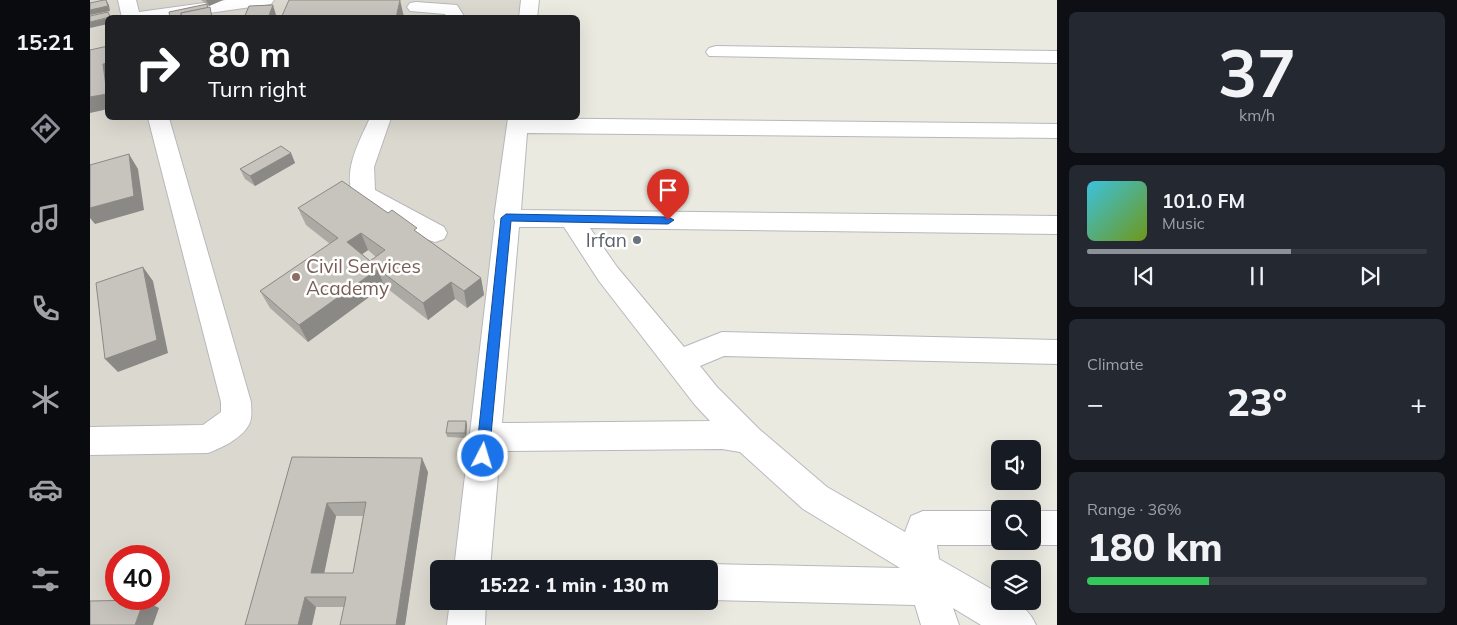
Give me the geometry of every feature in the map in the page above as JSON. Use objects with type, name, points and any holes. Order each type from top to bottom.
[{"type":"street","points":[[127,0],[130,15]]},
{"type":"street","points":[[153,15],[265,0]]},
{"type":"street","points":[[528,15],[530,0]]},
{"type":"street","points":[[423,6],[451,9],[454,15]]},
{"type":"street","points":[[716,52],[1057,57]]},
{"type":"street","points":[[90,441],[208,439],[236,419],[236,402],[159,120]]},
{"type":"street","points":[[379,120],[362,171],[360,184],[364,195],[435,233]]},
{"type":"street","points":[[473,560],[517,122],[1057,131]]},
{"type":"street","points":[[506,218],[1057,225]]},
{"type":"street","points":[[571,219],[608,274],[706,396],[748,439],[815,498],[925,573],[1017,625]]},
{"type":"street","points":[[679,362],[722,344],[1057,352]]},
{"type":"street","points":[[484,437],[722,435],[748,439]]},
{"type":"street","points":[[940,625],[925,573],[920,534],[923,528],[991,528]]},
{"type":"street","points":[[1041,528],[1057,528]]},
{"type":"street","points":[[718,582],[925,573]]},
{"type":"street","points":[[466,625],[467,610]]},
{"type":"shaded area","name":"Civil Services Academy","points":[[90,0],[530,0],[528,15],[105,15],[105,120],[518,120],[471,560],[430,560],[430,610],[465,610],[464,625],[90,625]]},
{"type":"building","points":[[106,0],[108,6],[90,10],[90,3]]},
{"type":"building","points":[[289,0],[400,0],[397,15],[282,15]]},
{"type":"building","points":[[207,4],[208,8],[181,13],[181,15],[170,15],[169,12]]},
{"type":"building","points":[[273,5],[269,15],[245,15],[249,6]]},
{"type":"building","points":[[210,7],[211,15],[181,15],[181,13]]},
{"type":"building","points":[[108,12],[109,15],[105,15],[105,18],[90,22],[90,16]]},
{"type":"building","points":[[105,47],[105,64],[103,64],[105,94],[90,97],[90,50]]},
{"type":"building","points":[[281,146],[291,153],[250,176],[240,169]]},
{"type":"building","points":[[129,154],[134,196],[90,208],[90,165]]},
{"type":"building","points":[[342,181],[388,213],[392,210],[417,228],[414,230],[481,278],[464,291],[451,282],[423,303],[378,269],[299,325],[260,291],[338,238],[298,208]],"holes":[[[361,233],[385,250],[370,261],[347,242]]]},
{"type":"building","points":[[143,267],[157,340],[105,359],[96,283]]},
{"type":"building","points":[[448,421],[466,421],[465,433],[446,433]]},
{"type":"building","points":[[292,457],[422,458],[396,625],[340,625],[346,597],[305,597],[298,625],[245,625]],"holes":[[[366,502],[353,573],[311,573],[327,503]]]},
{"type":"building","points":[[90,601],[105,601],[105,610],[140,610],[135,625],[90,625]]},
{"type":"place","name":"Irfan","points":[[637,240]]},
{"type":"place","name":"Civil Services Academy","points":[[296,277]]},
{"type":"route","points":[[483,456],[506,218],[668,220]]}]
